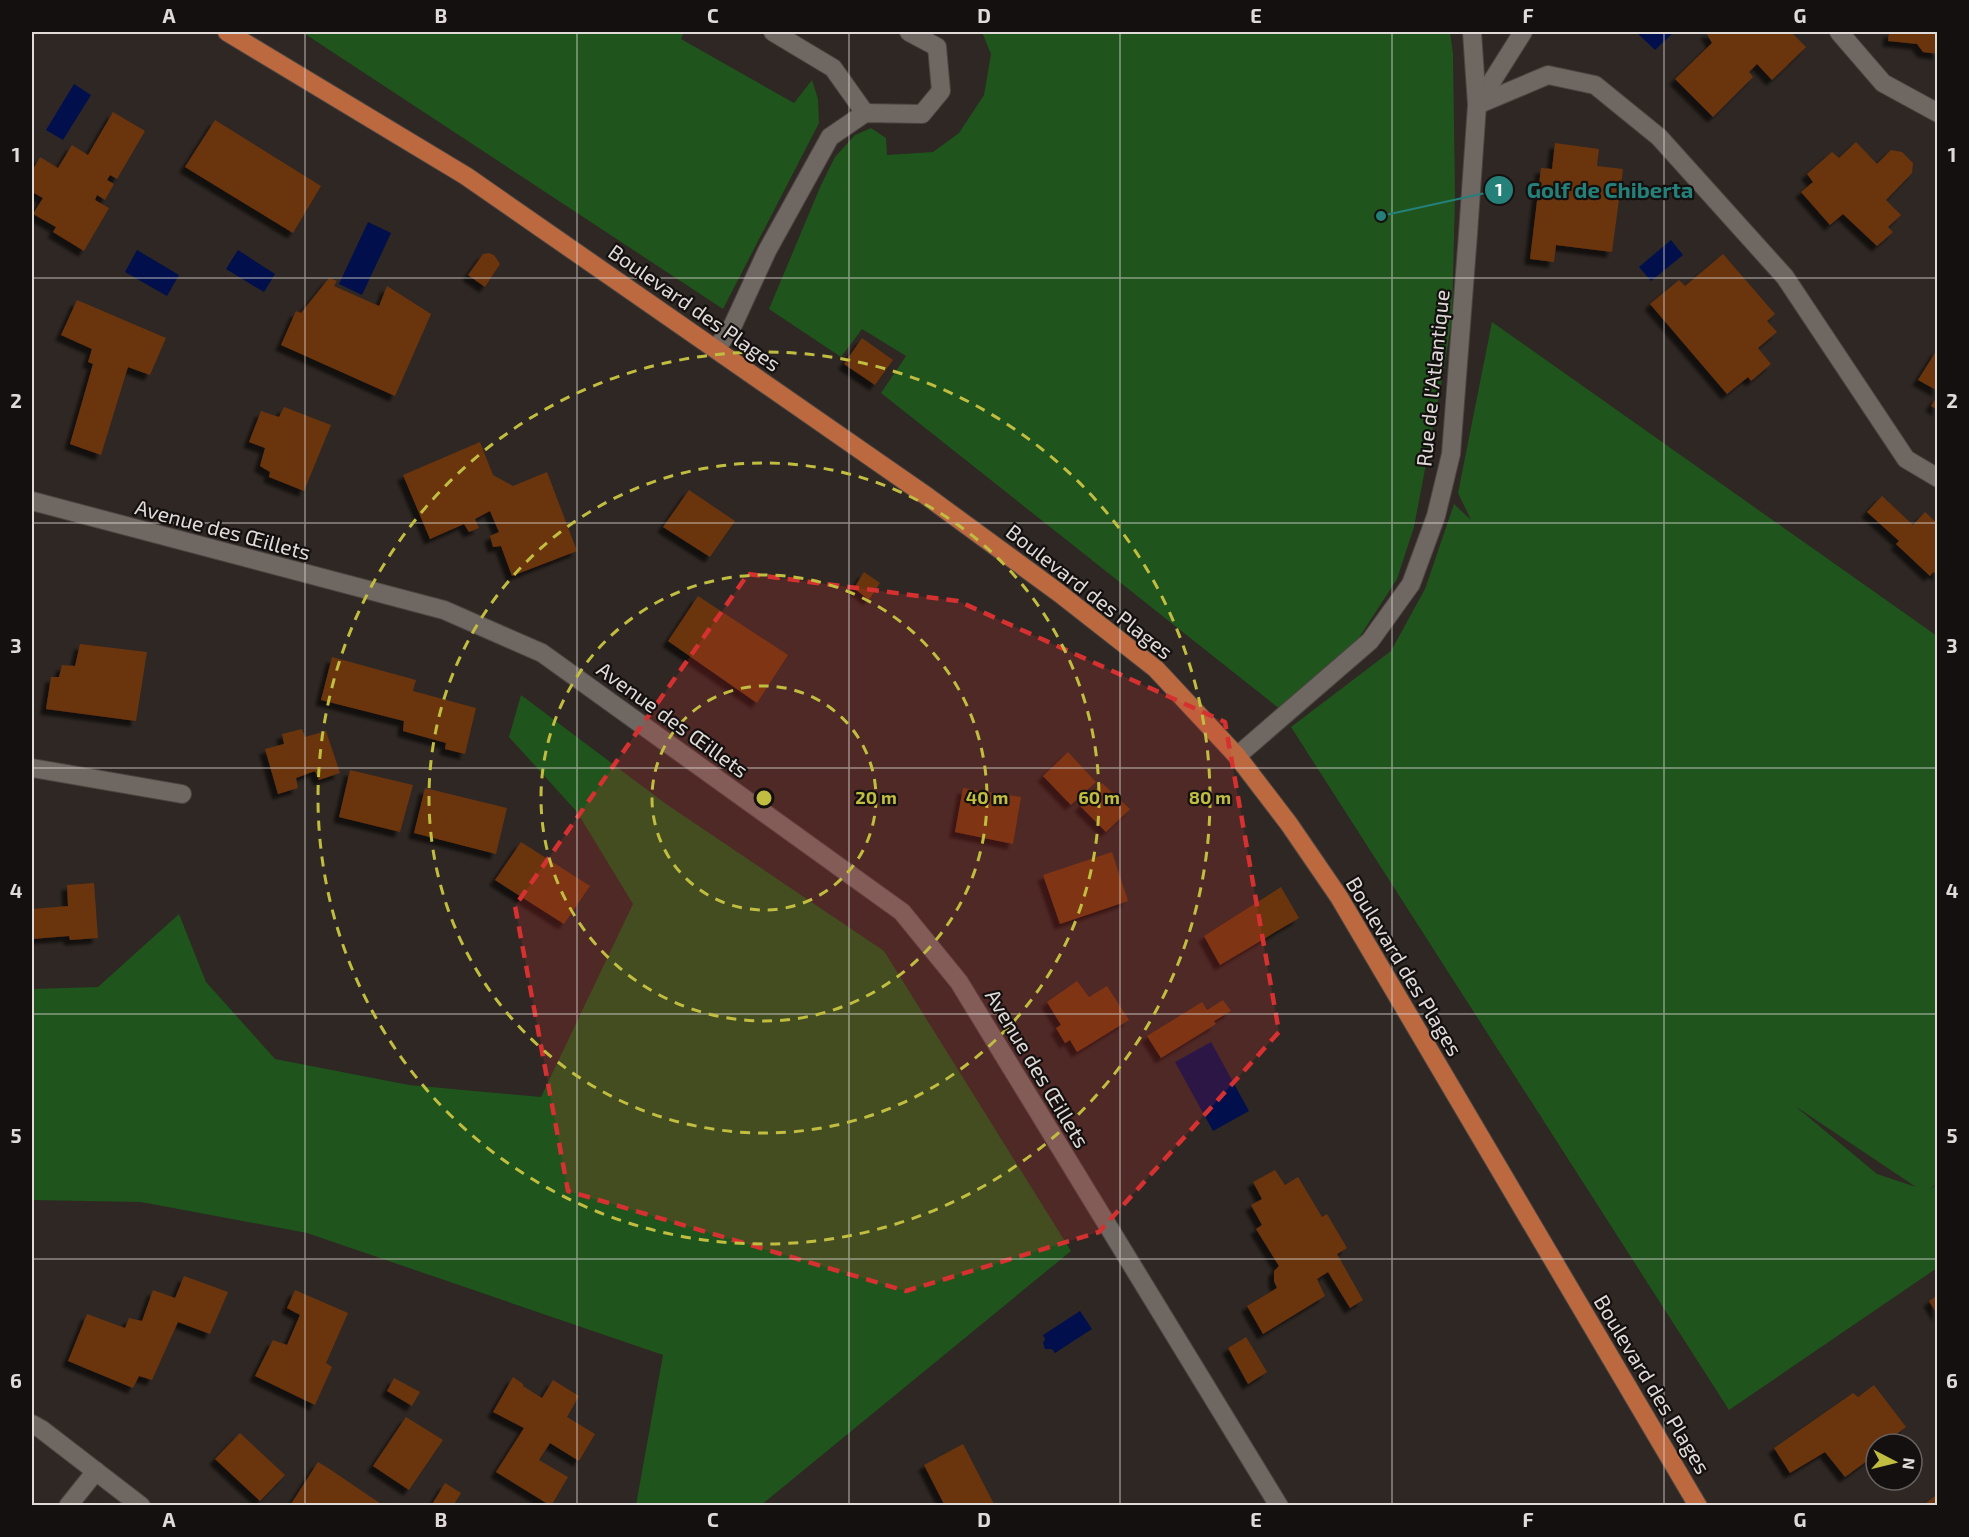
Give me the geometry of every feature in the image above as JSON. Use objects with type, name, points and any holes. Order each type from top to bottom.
[{"type":"main road","name":"Boulevard des Plages","points":[[227,32],[466,176],[928,497],[1077,606],[1156,669],[1237,756],[1339,897],[1698,1506]]},
{"type":"street","points":[[773,32],[833,69],[865,113]]},
{"type":"street","points":[[716,349],[733,325],[767,251],[830,137],[865,113],[922,114],[941,91],[937,47],[909,32]]},
{"type":"street","name":"Rue de l'Atlantique","points":[[1237,756],[1370,641],[1411,584],[1436,516],[1451,454],[1477,105],[1472,32]]},
{"type":"street","name":"Rue de l'Atlantique","points":[[1477,105],[1523,32]]},
{"type":"street","points":[[1839,32],[1884,83],[1938,113]]},
{"type":"street","points":[[1477,105],[1548,75],[1595,85],[1659,137],[1785,277],[1906,459],[1938,478]]},
{"type":"street","name":"Avenue des Œillets","points":[[32,501],[444,610],[542,653],[902,912],[959,982],[1279,1506]]},
{"type":"street","points":[[32,768],[182,794]]},
{"type":"street","points":[[32,1424],[42,1429],[141,1506]]},
{"type":"street","points":[[68,1506],[96,1471]]},
{"type":"highlighted area","points":[[748,574],[958,601],[1225,722],[1279,1032],[1099,1232],[906,1291],[568,1191],[515,906]]},
{"type":"green space","points":[[302,32],[684,32],[681,39],[794,103],[812,80],[818,99],[819,123],[723,309]]},
{"type":"green space","points":[[982,32],[1450,32],[1453,54],[1455,195],[1452,319],[1414,527],[1397,579],[1357,641],[1281,710],[881,393],[906,356],[862,329],[841,357],[769,309],[821,185],[835,157],[855,135],[871,128],[886,138],[887,155],[933,152],[959,133],[984,95],[991,54]]},
{"type":"green space","points":[[1492,322],[1937,636],[1938,1183],[1929,1189],[1937,1185],[1937,1268],[1729,1410],[1291,727],[1391,651],[1425,589],[1454,504],[1471,520],[1458,493]],"holes":[[[1795,1106],[1916,1187],[1877,1174]]]},
{"type":"green space","points":[[521,695],[666,804],[884,951],[1071,1251],[761,1505],[636,1505],[663,1355],[307,1233],[141,1202],[32,1200],[32,989],[98,987],[179,914],[206,982],[275,1059],[409,1085],[541,1097],[633,904],[577,812],[509,737]]},
{"type":"shaded area","points":[[1636,32],[1674,32],[1655,50]]},
{"type":"shaded area","points":[[74,84],[91,95],[63,140],[46,130]]},
{"type":"shaded area","points":[[368,222],[391,233],[362,295],[339,284]]},
{"type":"shaded area","points":[[1671,240],[1683,255],[1651,281],[1639,267]]},
{"type":"shaded area","points":[[137,250],[179,275],[167,296],[125,272]]},
{"type":"shaded area","points":[[238,250],[275,274],[264,292],[226,269]]},
{"type":"shaded area","points":[[1211,1042],[1249,1111],[1213,1131],[1175,1062]]},
{"type":"shaded area","points":[[1080,1311],[1092,1329],[1055,1353],[1052,1349],[1045,1349],[1043,1335]]},
{"type":"building","points":[[1706,32],[1791,32],[1806,47],[1772,80],[1757,64],[1749,72],[1753,77],[1713,117],[1675,79],[1712,43]]},
{"type":"building","points":[[1889,32],[1938,32],[1938,54],[1923,52],[1917,44],[1888,41]]},
{"type":"building","points":[[113,112],[145,131],[117,179],[110,175],[107,180],[114,184],[105,200],[97,195],[95,200],[109,208],[84,251],[53,232],[56,227],[33,214],[43,198],[32,192],[32,171],[40,157],[58,168],[72,145],[88,155]]},
{"type":"building","points":[[215,120],[321,186],[293,233],[185,167]]},
{"type":"building","points":[[1856,142],[1877,164],[1891,150],[1902,152],[1913,163],[1912,173],[1886,200],[1901,215],[1888,227],[1893,232],[1877,246],[1843,214],[1830,225],[1801,192],[1813,182],[1807,174],[1832,152],[1839,158]]},
{"type":"building","points":[[1555,143],[1599,149],[1597,166],[1623,169],[1612,252],[1556,245],[1554,262],[1530,259],[1541,168],[1552,169]]},
{"type":"building","points":[[483,254],[494,255],[500,264],[485,287],[468,275]]},
{"type":"building","points":[[1723,254],[1775,314],[1767,321],[1777,332],[1758,348],[1771,364],[1751,381],[1748,377],[1727,394],[1650,304],[1679,280],[1685,286]]},
{"type":"building","points":[[329,278],[337,281],[334,286],[379,306],[387,286],[431,314],[395,396],[281,345],[296,311],[301,313]]},
{"type":"building","points":[[77,300],[166,338],[150,375],[128,367],[101,455],[70,444],[93,364],[88,362],[92,349],[61,335]]},
{"type":"building","points":[[862,338],[893,360],[875,385],[844,364]]},
{"type":"building","points":[[1938,348],[1938,391],[1918,380]]},
{"type":"building","points":[[1938,395],[1938,410],[1931,406]]},
{"type":"building","points":[[284,407],[331,425],[304,491],[269,477],[270,472],[260,466],[265,448],[249,442],[261,411],[279,417]]},
{"type":"building","points":[[480,442],[493,475],[513,486],[547,472],[577,551],[512,576],[501,546],[493,547],[490,536],[499,532],[490,511],[475,519],[479,528],[469,532],[464,524],[430,539],[403,475]]},
{"type":"building","points":[[689,490],[735,521],[710,557],[663,527]]},
{"type":"building","points":[[1882,496],[1913,525],[1925,512],[1938,524],[1938,575],[1933,572],[1930,576],[1896,544],[1899,541],[1867,512]]},
{"type":"building","points":[[864,572],[880,583],[869,600],[854,588]]},
{"type":"building","points":[[698,596],[788,655],[757,703],[668,641]]},
{"type":"building","points":[[80,644],[147,652],[136,721],[46,709],[51,677],[59,677],[62,665],[75,666]]},
{"type":"building","points":[[332,657],[416,680],[413,691],[476,708],[465,754],[445,749],[446,743],[403,731],[404,721],[321,700]]},
{"type":"building","points":[[302,729],[305,737],[326,731],[340,773],[319,780],[315,771],[296,778],[298,788],[278,794],[265,749],[284,744],[282,734]]},
{"type":"building","points":[[1068,752],[1096,782],[1071,805],[1043,776]]},
{"type":"building","points":[[350,770],[413,785],[400,832],[339,817]]},
{"type":"building","points":[[1102,783],[1130,809],[1106,832],[1080,806]]},
{"type":"building","points":[[425,788],[507,808],[496,854],[414,833]]},
{"type":"building","points":[[963,788],[1021,797],[1013,844],[955,832]]},
{"type":"building","points":[[521,842],[590,886],[564,924],[495,880]]},
{"type":"building","points":[[1112,852],[1128,901],[1060,924],[1043,875]]},
{"type":"building","points":[[94,883],[98,938],[70,940],[69,936],[32,939],[32,909],[68,906],[67,885]]},
{"type":"building","points":[[1281,887],[1299,918],[1220,965],[1204,936]]},
{"type":"building","points":[[1077,981],[1089,997],[1107,986],[1129,1020],[1077,1052],[1070,1040],[1065,1043],[1056,1028],[1061,1025],[1047,1002]]},
{"type":"building","points":[[1223,1000],[1231,1011],[1214,1021],[1216,1024],[1161,1058],[1147,1036],[1202,1002],[1207,1010]]},
{"type":"building","points":[[1275,1170],[1285,1185],[1298,1177],[1322,1217],[1327,1214],[1347,1248],[1337,1254],[1363,1300],[1350,1308],[1328,1272],[1317,1279],[1325,1296],[1263,1334],[1247,1306],[1277,1288],[1274,1271],[1279,1266],[1256,1229],[1262,1225],[1251,1205],[1262,1199],[1253,1182]]},
{"type":"building","points":[[184,1276],[228,1292],[210,1334],[178,1322],[152,1380],[139,1376],[133,1388],[68,1361],[87,1314],[125,1328],[129,1318],[142,1321],[153,1290],[175,1298]]},
{"type":"building","points":[[295,1290],[348,1313],[326,1363],[332,1367],[315,1405],[255,1376],[273,1340],[287,1345],[300,1315],[287,1308]]},
{"type":"building","points":[[1938,1295],[1938,1316],[1929,1301]]},
{"type":"building","points":[[1246,1337],[1267,1372],[1248,1384],[1228,1348]]},
{"type":"building","points":[[513,1377],[542,1398],[553,1380],[579,1396],[567,1417],[595,1434],[579,1461],[550,1443],[539,1460],[568,1477],[551,1506],[496,1472],[524,1428],[493,1412]]},
{"type":"building","points":[[394,1378],[420,1392],[412,1406],[387,1391]]},
{"type":"building","points":[[1874,1385],[1906,1427],[1899,1432],[1864,1432],[1864,1463],[1845,1477],[1825,1452],[1790,1473],[1774,1448],[1853,1393],[1858,1397]]},
{"type":"building","points":[[406,1417],[443,1440],[409,1490],[373,1466]]},
{"type":"building","points":[[240,1433],[285,1475],[260,1501],[215,1459]]},
{"type":"building","points":[[963,1444],[995,1506],[945,1506],[924,1465]]},
{"type":"building","points":[[318,1462],[328,1468],[384,1506],[291,1504]]},
{"type":"building","points":[[445,1483],[461,1493],[453,1506],[431,1506]]},
{"type":"building","points":[[1938,1494],[1938,1506],[1923,1506],[1927,1502]]},
{"type":"place","name":"Golf de Chiberta","points":[[1381,216]]}]
